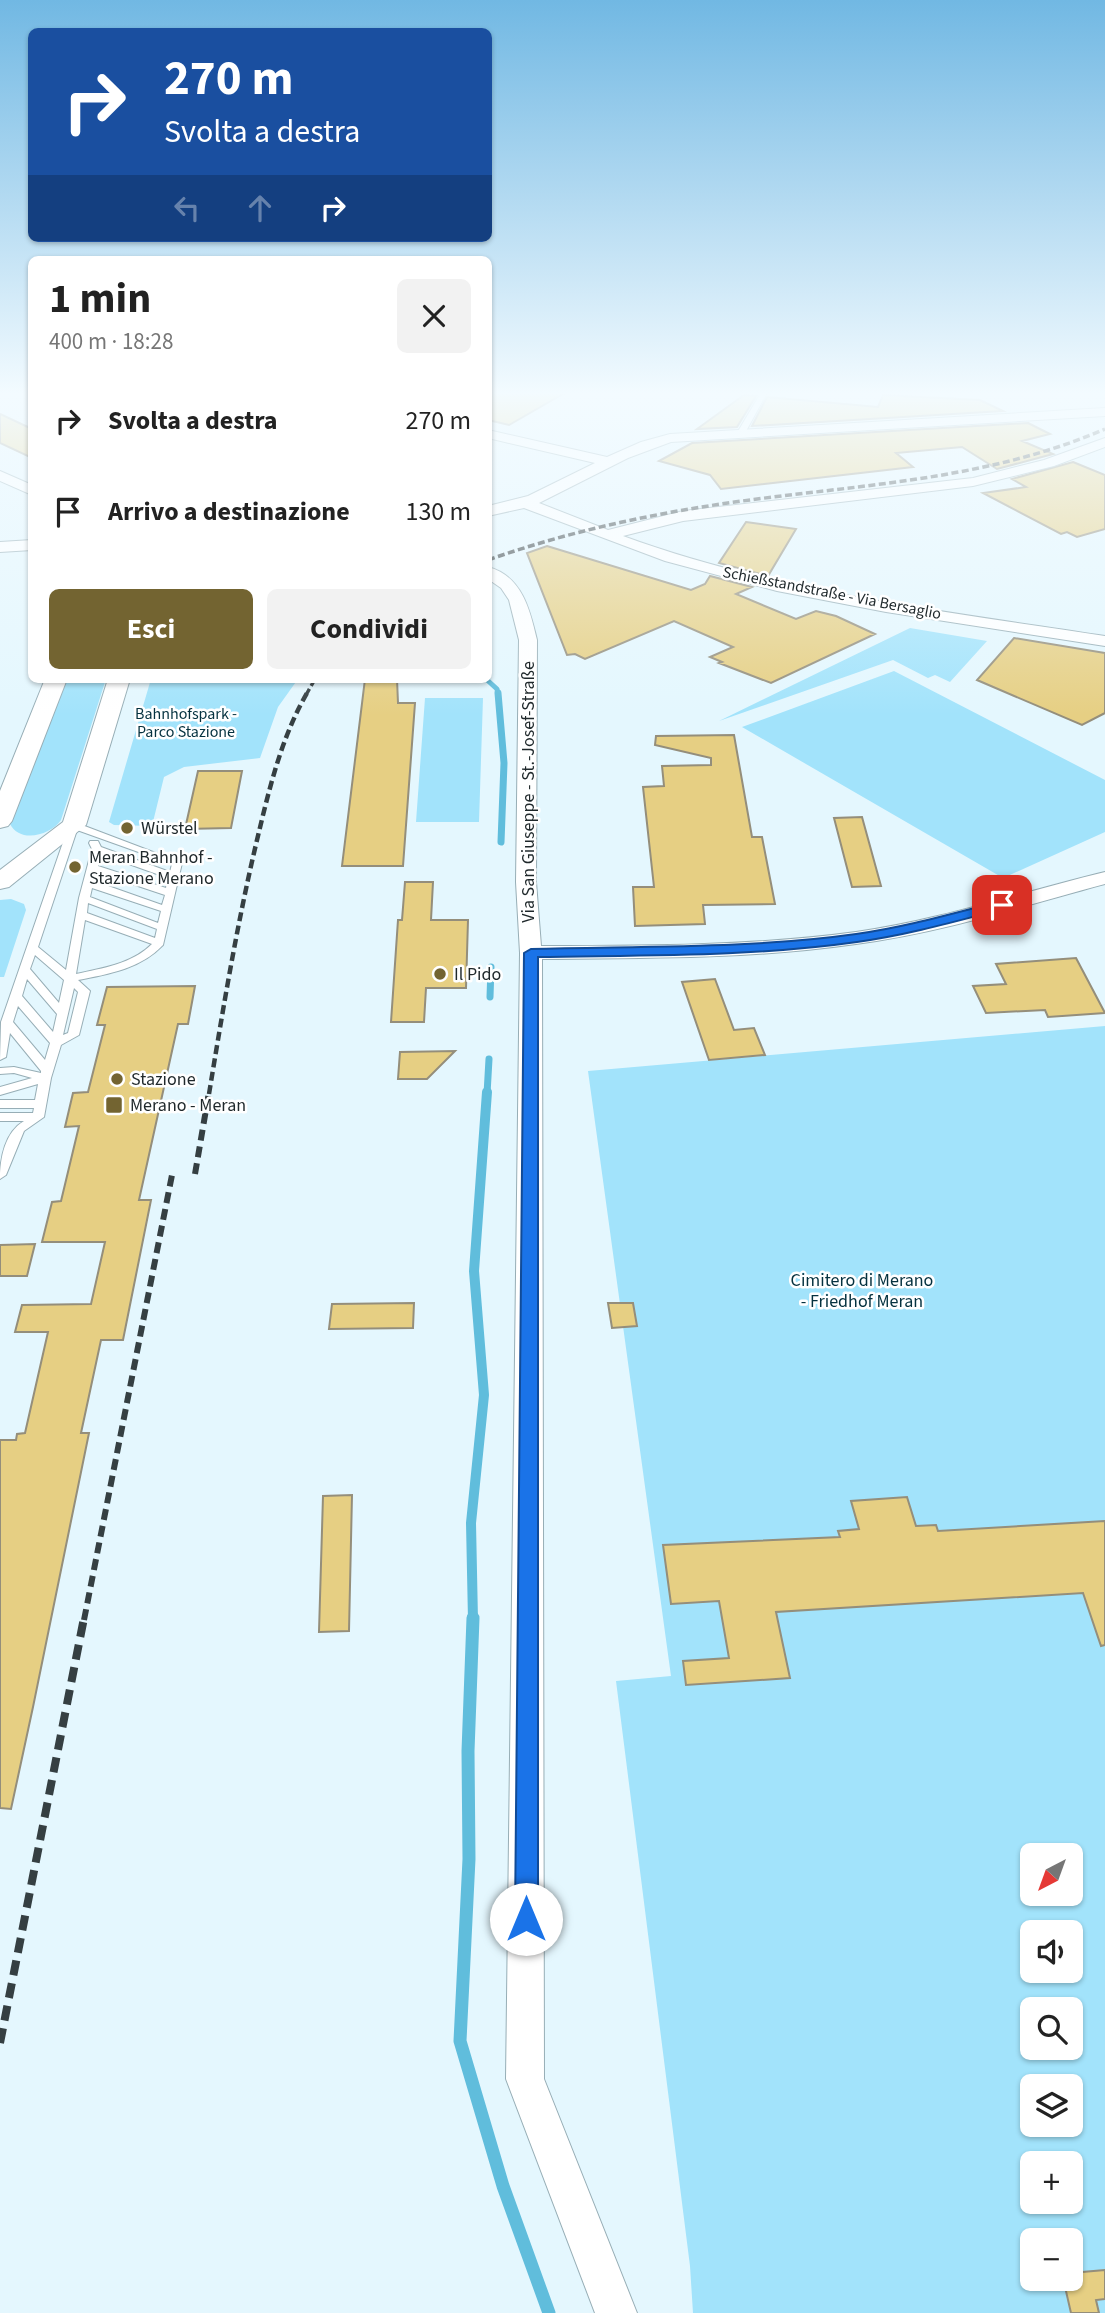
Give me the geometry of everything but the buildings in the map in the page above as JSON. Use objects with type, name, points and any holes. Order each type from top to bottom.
[{"type":"street","points":[[492,510],[534,499]]},
{"type":"street","points":[[607,535],[682,516],[838,499]]},
{"type":"street","name":"Schießstandstraße - Via Bersaglio","points":[[526,503],[671,558],[776,585],[874,605],[1105,641]]},
{"type":"street","points":[[0,547],[28,545]]},
{"type":"street","name":"Via San Giuseppe - St.-Josef-Straße","points":[[492,574],[504,580],[515,592],[522,607],[528,640],[526,882],[531,953],[525,2079],[616,2313]]},
{"type":"street","points":[[54,683],[9,774],[0,823],[7,834],[19,838],[72,830]]},
{"type":"street","points":[[0,882],[72,830],[118,683]]},
{"type":"street","points":[[531,953],[763,948],[857,938],[923,925],[1105,878]]},
{"type":"lane","points":[[72,830],[97,849],[174,877]]},
{"type":"lane","points":[[70,979],[129,963],[154,950],[163,928],[177,863],[72,830]]},
{"type":"lane","points":[[0,1058],[7,1022],[72,830]]},
{"type":"lane","points":[[0,1175],[19,1129],[40,1110],[46,1074],[57,1043],[84,898],[97,849]]},
{"type":"lane","points":[[92,867],[170,893]]},
{"type":"lane","points":[[88,883],[167,910]]},
{"type":"lane","points":[[84,898],[163,928]]},
{"type":"lane","points":[[81,915],[159,943]]},
{"type":"lane","points":[[32,947],[84,990],[74,1035],[57,1043]]},
{"type":"lane","points":[[25,970],[63,1014]]},
{"type":"lane","points":[[16,996],[57,1043]]},
{"type":"lane","points":[[7,1022],[46,1074]]},
{"type":"lane","points":[[0,1071],[46,1074]]},
{"type":"lane","points":[[0,1091],[46,1074]]},
{"type":"lane","points":[[0,1104],[40,1110]]},
{"type":"lane","points":[[0,1117],[40,1110]]},
{"type":"green space","points":[[910,628],[987,641],[950,682],[935,675],[928,678],[893,660],[719,721]]},
{"type":"green space","points":[[894,671],[1105,780],[1105,832],[1003,878],[742,727]]},
{"type":"green space","points":[[63,683],[105,683],[61,820],[50,830],[36,835],[21,834],[10,824]]},
{"type":"green space","name":"Bahnhofspark - Parco Stazione","points":[[150,683],[295,683],[278,707],[260,758],[184,767],[164,777],[152,826],[114,825],[109,822]]},
{"type":"green space","points":[[425,698],[483,698],[479,822],[416,822]]},
{"type":"green space","points":[[11,899],[24,904],[26,910],[4,977],[0,977],[0,900]]},
{"type":"green space","name":"Cimitero di Merano - Friedhof Meran","points":[[1105,1026],[1105,2313],[693,2313],[690,2266],[616,1681],[671,1676],[588,1071]]},
{"type":"waterway","points":[[490,683],[497,689],[498,695]]},
{"type":"waterway","points":[[498,693],[504,763],[501,842]]},
{"type":"waterway","points":[[490,997],[491,967]]},
{"type":"waterway","points":[[487,1094],[489,1059]]},
{"type":"waterway","points":[[473,1619],[471,1523],[484,1395],[474,1271],[487,1092]]},
{"type":"waterway","points":[[473,1619],[468,1751],[469,1859],[460,2041],[503,2186],[549,2313]]},
{"type":"railway","points":[[492,559],[593,529],[664,514],[760,499]]},
{"type":"railway","points":[[306,695],[313,683]]},
{"type":"railway","points":[[209,1094],[237,935],[271,783],[290,728],[307,693]]},
{"type":"railway","points":[[195,1174],[209,1092]]},
{"type":"railway","points":[[84,1620],[172,1175]]},
{"type":"railway","points":[[0,2043],[84,1618]]},
{"type":"place","name":"Würstel","points":[[127,828]]},
{"type":"place","name":"Meran Bahnhof - Stazione Merano","points":[[75,867]]},
{"type":"place","name":"Il Pido","points":[[440,974]]},
{"type":"place","name":"Stazione","points":[[117,1079]]},
{"type":"place","name":"Merano - Meran","points":[[114,1105]]},
{"type":"route","points":[[526,1919],[531,953],[763,948],[857,938],[1002,905]]}]
